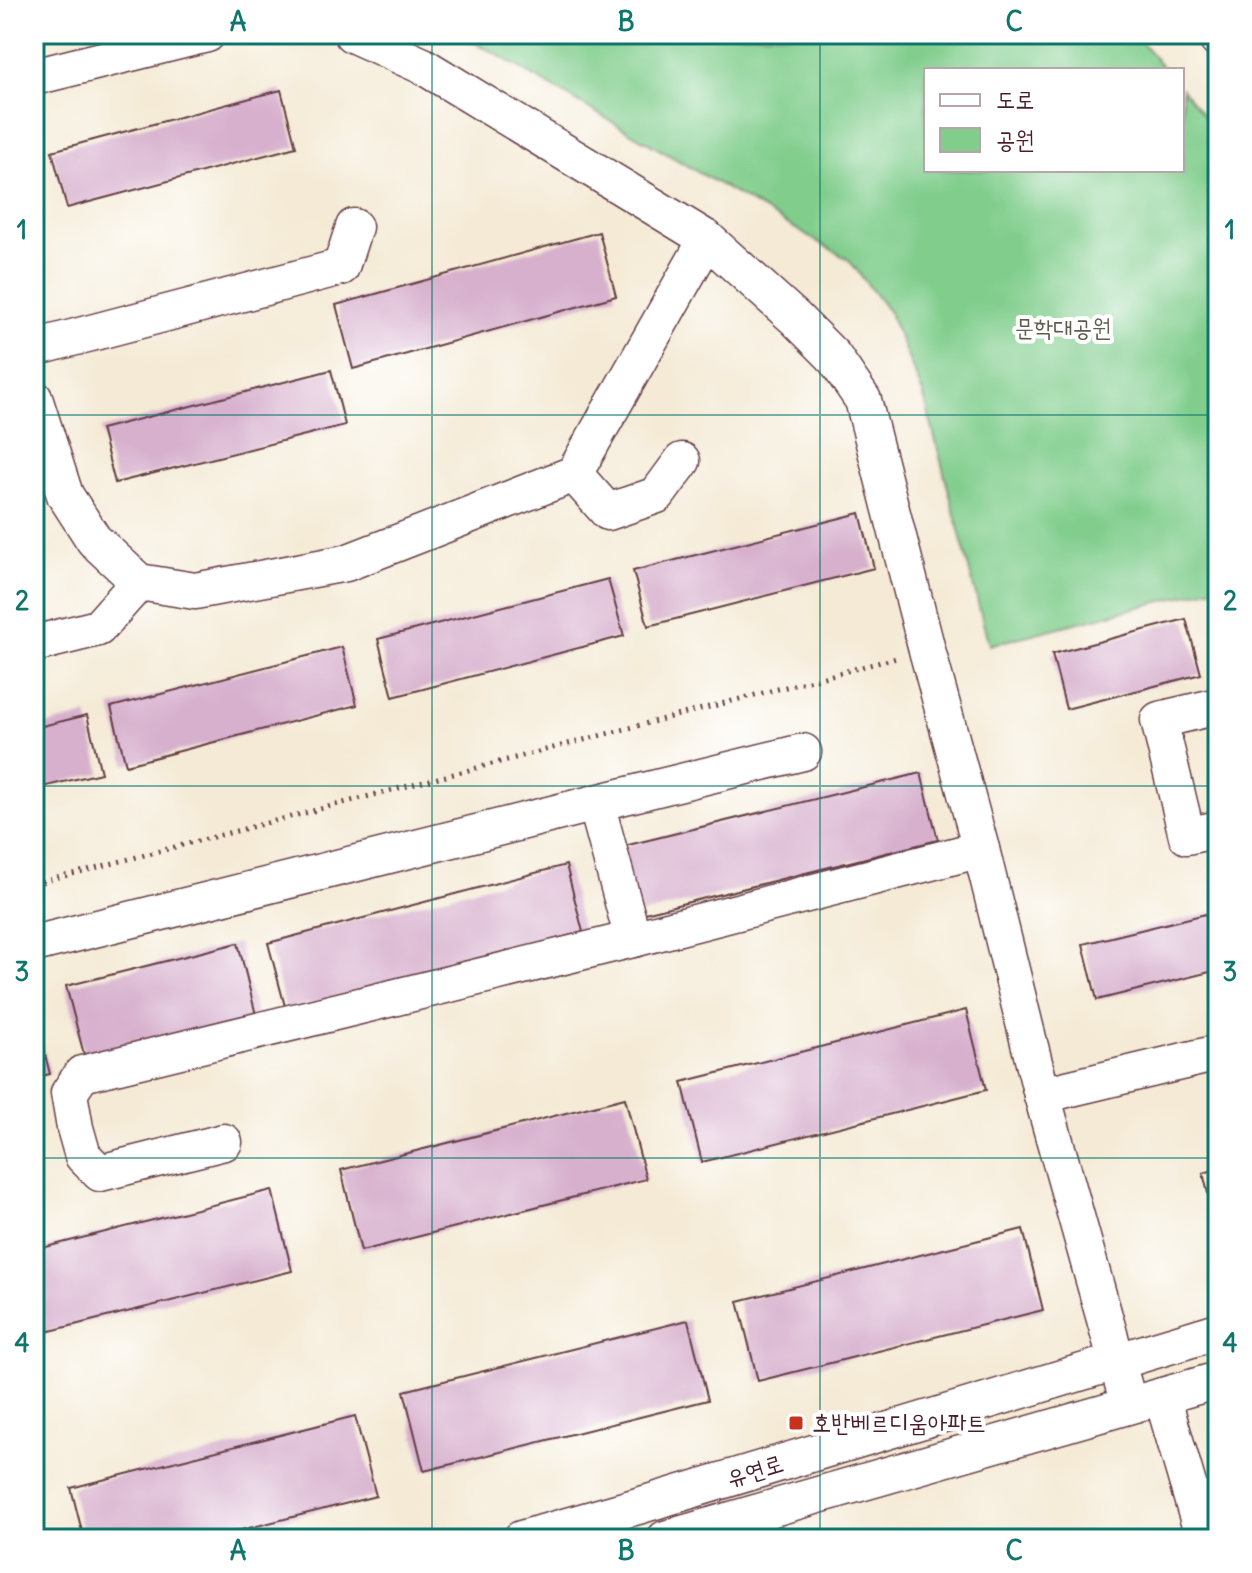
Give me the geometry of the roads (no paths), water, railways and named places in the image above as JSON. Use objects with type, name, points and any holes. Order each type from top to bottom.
[{"type":"street","points":[[34,77],[207,34]]},
{"type":"street","points":[[352,34],[423,66],[707,239],[833,356],[863,400],[1042,1095],[1116,1360],[1146,1400],[1204,1539]]},
{"type":"street","points":[[1214,34],[1218,40]]},
{"type":"street","points":[[34,348],[341,267],[354,227]]},
{"type":"street","points":[[34,398],[65,495],[94,540],[139,582],[195,591],[346,563],[574,474],[707,239]]},
{"type":"street","points":[[574,474],[608,512],[657,495],[682,461]]},
{"type":"street","points":[[34,644],[98,628],[139,582]]},
{"type":"street","points":[[1218,706],[1159,720],[1187,836],[1218,829]]},
{"type":"street","points":[[34,944],[803,752]]},
{"type":"street","points":[[596,803],[633,939]]},
{"type":"street","points":[[224,1142],[100,1173],[83,1156],[69,1093],[82,1074],[633,939],[981,849]]},
{"type":"street","points":[[1042,1095],[1218,1053]]},
{"type":"street","name":"유연로","points":[[521,1539],[1218,1331]]},
{"type":"street","name":"유연로","points":[[665,1539],[1218,1380]]},
{"type":"place","name":"호반베르디움아파트","points":[[796,1423]]},
{"type":"park label","name":"문학대공원","points":[[1063,328]]}]
